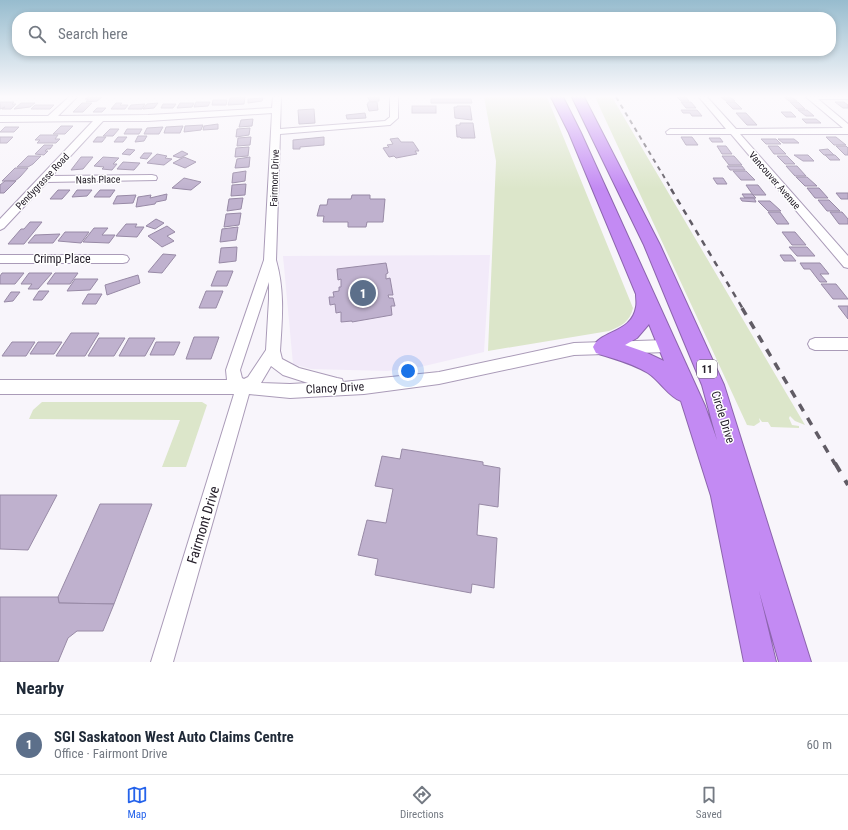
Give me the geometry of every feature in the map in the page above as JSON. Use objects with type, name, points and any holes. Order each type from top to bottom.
[{"type":"highway","name":"Circle Drive","points":[[572,128],[667,346],[736,498],[795,662]]},
{"type":"highway","points":[[585,128],[671,319],[674,336],[667,346],[683,356],[691,367],[721,448],[736,498]]},
{"type":"highway","name":"Circle Drive","points":[[592,128],[652,245],[713,385],[736,498],[760,662]]},
{"type":"highway","points":[[605,128],[634,196],[652,245]]},
{"type":"highway","points":[[603,347],[619,340],[634,329],[643,317],[646,308],[645,294]]},
{"type":"highway","points":[[603,347],[632,355],[652,363],[673,380],[694,406]]},
{"type":"street","name":"Pendygrasse Road","points":[[0,226],[92,128]]},
{"type":"street","name":"Fairmont Drive","points":[[244,387],[235,382],[233,374],[234,366],[270,260],[275,128]]},
{"type":"street","points":[[275,132],[332,128]]},
{"type":"street","name":"Vancouver Avenue","points":[[729,128],[848,264]]},
{"type":"street","points":[[670,132],[848,129]]},
{"type":"street","name":"Nash Place","points":[[44,179],[152,178]]},
{"type":"street","name":"Crimp Place","points":[[0,259],[123,259]]},
{"type":"street","name":"Fairmont Drive","points":[[162,662],[244,387],[253,382],[258,376],[273,351],[276,299],[275,278],[270,260]]},
{"type":"street","points":[[815,344],[848,344]]},
{"type":"street","name":"Clancy Drive","points":[[0,387],[244,387],[267,390],[355,388],[439,378],[574,349],[667,346]]},
{"type":"street","points":[[273,351],[276,363],[284,368],[306,376],[355,388]]},
{"type":"shaded area","points":[[490,255],[484,352],[420,367],[387,371],[311,369],[293,364],[283,256]]},
{"type":"green space","points":[[490,128],[560,128],[633,308],[630,317],[621,325],[609,331],[488,351],[496,161]]},
{"type":"green space","points":[[609,128],[630,128],[805,425],[795,421],[790,416],[789,418],[792,425],[799,426],[799,428],[771,427],[768,422],[762,422],[759,418],[760,422],[754,426],[747,425]]},
{"type":"green space","points":[[42,402],[202,402],[207,405],[186,467],[162,467],[180,420],[29,419],[33,410]]},
{"type":"building","points":[[4,128],[18,128],[14,132],[0,132]]},
{"type":"building","points":[[59,128],[71,128],[65,134],[53,134]]},
{"type":"building","points":[[147,128],[162,128],[159,134],[144,134]]},
{"type":"building","points":[[166,128],[182,128],[180,133],[164,133]]},
{"type":"building","points":[[185,128],[202,128],[201,130],[184,132]]},
{"type":"building","points":[[204,128],[218,128],[218,129],[203,130]]},
{"type":"building","points":[[250,128],[249,135],[236,137],[237,129]]},
{"type":"building","points":[[456,128],[474,128],[475,138],[457,137]]},
{"type":"building","points":[[110,129],[119,129],[113,136],[103,136]]},
{"type":"building","points":[[127,129],[142,129],[139,134],[124,134]]},
{"type":"building","points":[[40,135],[58,135],[55,139],[60,139],[56,143],[37,143],[40,140],[35,140]]},
{"type":"building","points":[[138,136],[147,136],[144,141],[135,142]]},
{"type":"building","points":[[0,137],[13,137],[7,143],[0,143]]},
{"type":"building","points":[[97,137],[106,137],[102,142],[93,142]]},
{"type":"building","points":[[118,137],[127,137],[123,142],[114,142]]},
{"type":"building","points":[[251,137],[250,145],[237,146],[238,138]]},
{"type":"building","points":[[324,137],[324,145],[293,149],[293,140]]},
{"type":"building","points":[[681,137],[692,137],[698,145],[686,145]]},
{"type":"building","points":[[826,137],[836,137],[846,145],[834,145]]},
{"type":"building","points":[[398,138],[401,142],[413,142],[419,151],[415,151],[417,154],[396,158],[394,156],[389,157],[383,148],[389,147],[387,145],[393,144],[390,139]]},
{"type":"building","points":[[709,138],[720,138],[723,142],[712,142]]},
{"type":"building","points":[[761,139],[776,139],[781,144],[766,144]]},
{"type":"building","points":[[778,139],[794,139],[799,143],[783,143]]},
{"type":"building","points":[[44,145],[53,145],[50,149],[45,151],[48,151],[44,155],[35,154]]},
{"type":"building","points":[[717,146],[726,146],[732,154],[722,154]]},
{"type":"building","points":[[768,146],[778,146],[786,154],[774,154]]},
{"type":"building","points":[[836,146],[846,146],[848,148],[848,155],[845,155]]},
{"type":"building","points":[[249,147],[248,156],[235,157],[236,148]]},
{"type":"building","points":[[127,149],[135,150],[130,155],[122,154]]},
{"type":"building","points":[[828,149],[834,155],[824,155],[819,150]]},
{"type":"building","points":[[182,151],[188,154],[180,158],[173,156]]},
{"type":"building","points":[[144,153],[152,153],[147,159],[140,158]]},
{"type":"building","points":[[157,154],[167,156],[165,158],[172,159],[164,165],[147,163]]},
{"type":"building","points":[[794,155],[808,155],[814,161],[803,161]]},
{"type":"building","points":[[825,155],[835,155],[840,160],[830,160]]},
{"type":"building","points":[[28,156],[41,156],[28,167],[17,167]]},
{"type":"building","points":[[722,156],[734,156],[742,165],[729,165]]},
{"type":"building","points":[[777,156],[787,156],[795,164],[785,164]]},
{"type":"building","points":[[81,157],[93,157],[83,169],[71,170]]},
{"type":"building","points":[[103,157],[119,158],[113,164],[117,164],[112,170],[94,166]]},
{"type":"building","points":[[184,157],[196,162],[185,168],[173,163]]},
{"type":"building","points":[[250,157],[249,167],[235,168],[237,159]]},
{"type":"building","points":[[123,162],[140,163],[134,170],[117,169]]},
{"type":"building","points":[[727,166],[742,166],[745,170],[730,170]]},
{"type":"building","points":[[786,166],[797,166],[806,176],[795,176]]},
{"type":"building","points":[[15,168],[28,168],[15,181],[2,181]]},
{"type":"building","points":[[246,171],[245,181],[232,183],[233,173]]},
{"type":"building","points":[[733,171],[746,171],[755,180],[741,180]]},
{"type":"building","points":[[796,177],[807,177],[817,186],[805,186]]},
{"type":"building","points":[[184,178],[201,182],[191,190],[172,188]]},
{"type":"building","points":[[713,178],[723,178],[727,184],[717,184]]},
{"type":"building","points":[[5,181],[16,181],[4,193],[0,193],[0,185]]},
{"type":"building","points":[[246,184],[245,195],[231,196],[232,185]]},
{"type":"building","points":[[746,185],[758,185],[766,195],[753,195]]},
{"type":"building","points":[[807,188],[819,188],[828,198],[815,198]]},
{"type":"building","points":[[58,190],[70,190],[62,199],[50,199]]},
{"type":"building","points":[[77,190],[92,190],[87,196],[72,197]]},
{"type":"building","points":[[100,190],[115,190],[110,197],[94,197]]},
{"type":"building","points":[[836,193],[848,193],[848,199],[841,199]]},
{"type":"building","points":[[167,194],[166,200],[156,202],[155,204],[136,207],[138,197],[151,195],[150,198]]},
{"type":"building","points":[[742,194],[752,194],[756,198],[745,198]]},
{"type":"building","points":[[136,195],[133,203],[113,204],[117,196]]},
{"type":"building","points":[[352,195],[370,195],[370,199],[385,199],[383,222],[367,222],[366,227],[348,227],[348,222],[323,222],[324,216],[317,216],[320,205],[327,205],[328,199],[351,199]]},
{"type":"building","points":[[243,198],[241,209],[227,211],[229,199]]},
{"type":"building","points":[[740,198],[754,198],[756,202],[742,201]]},
{"type":"building","points":[[818,200],[829,200],[840,211],[827,211]]},
{"type":"building","points":[[758,201],[770,201],[781,211],[768,211]]},
{"type":"building","points":[[768,212],[780,212],[789,224],[777,224]]},
{"type":"building","points":[[830,212],[842,212],[848,219],[848,224],[839,224]]},
{"type":"building","points":[[241,213],[239,225],[224,227],[226,214]]},
{"type":"building","points":[[156,219],[164,223],[155,229],[146,226]]},
{"type":"building","points":[[30,222],[42,222],[24,244],[8,244],[21,229],[24,229]]},
{"type":"building","points":[[126,224],[137,224],[135,227],[144,227],[137,237],[116,236]]},
{"type":"building","points":[[167,226],[175,232],[167,236],[174,241],[162,247],[148,236]]},
{"type":"building","points":[[238,227],[236,240],[220,242],[222,229]]},
{"type":"building","points":[[94,228],[108,228],[102,235],[115,235],[109,243],[83,242]]},
{"type":"building","points":[[65,232],[89,232],[81,243],[58,241]]},
{"type":"building","points":[[782,232],[795,232],[806,245],[792,245]]},
{"type":"building","points":[[60,234],[53,243],[28,243],[35,235]]},
{"type":"building","points":[[237,247],[236,261],[219,263],[221,248]]},
{"type":"building","points":[[789,247],[807,247],[815,256],[797,256]]},
{"type":"building","points":[[163,254],[176,255],[162,273],[148,272]]},
{"type":"building","points":[[780,255],[791,255],[796,261],[784,261]]},
{"type":"building","points":[[386,263],[388,273],[386,274],[386,279],[390,278],[393,295],[388,295],[389,298],[393,298],[395,306],[391,306],[392,315],[352,322],[341,322],[341,312],[336,313],[335,304],[330,305],[329,297],[334,297],[333,292],[339,291],[339,287],[341,287],[341,279],[338,280],[337,269]]},
{"type":"building","points":[[800,263],[820,263],[829,274],[820,274],[827,282],[820,282],[810,269],[804,269]]},
{"type":"building","points":[[217,271],[233,271],[227,286],[211,286]]},
{"type":"building","points":[[2,273],[24,273],[15,284],[0,284],[0,276]]},
{"type":"building","points":[[29,273],[52,273],[38,289],[28,289],[32,284],[21,284]]},
{"type":"building","points":[[55,273],[78,273],[70,284],[47,284]]},
{"type":"building","points":[[138,275],[140,283],[107,295],[105,285]]},
{"type":"building","points":[[75,279],[98,279],[90,290],[67,291]]},
{"type":"building","points":[[821,284],[836,284],[848,299],[833,299]]},
{"type":"building","points":[[39,291],[49,291],[42,300],[33,300]]},
{"type":"building","points":[[206,291],[223,291],[216,308],[199,308]]},
{"type":"building","points":[[11,292],[20,292],[13,301],[4,302]]},
{"type":"building","points":[[88,294],[102,294],[96,304],[82,304]]},
{"type":"building","points":[[838,306],[848,306],[848,319]]},
{"type":"building","points":[[71,333],[99,333],[85,356],[56,356]]},
{"type":"building","points":[[194,337],[219,337],[211,359],[186,359]]},
{"type":"building","points":[[99,338],[125,338],[114,356],[88,356]]},
{"type":"building","points":[[129,338],[155,338],[145,356],[119,356]]},
{"type":"building","points":[[12,342],[35,342],[26,356],[2,356]]},
{"type":"building","points":[[38,342],[62,342],[54,354],[30,354]]},
{"type":"building","points":[[156,342],[180,342],[174,355],[150,355]]},
{"type":"building","points":[[402,449],[483,462],[483,465],[500,468],[498,507],[479,504],[477,535],[497,538],[494,588],[472,584],[471,593],[375,575],[378,559],[358,555],[367,520],[386,523],[393,489],[375,486],[382,456],[400,459]]},
{"type":"building","points":[[0,495],[57,495],[28,550],[0,549]]},
{"type":"building","points":[[100,504],[152,504],[114,604],[59,603],[58,597]]},
{"type":"building","points":[[0,597],[58,597],[59,603],[114,604],[103,631],[77,631],[68,638],[58,662],[0,662]]},
{"type":"railway","points":[[635,128],[672,190]]},
{"type":"railway","points":[[671,189],[743,309]]},
{"type":"railway","points":[[742,308],[835,464]]},
{"type":"railway","points":[[835,463],[848,485]]},
{"type":"place","name":"SGI Saskatoon West Auto Claims Centre","points":[[363,293]]}]
